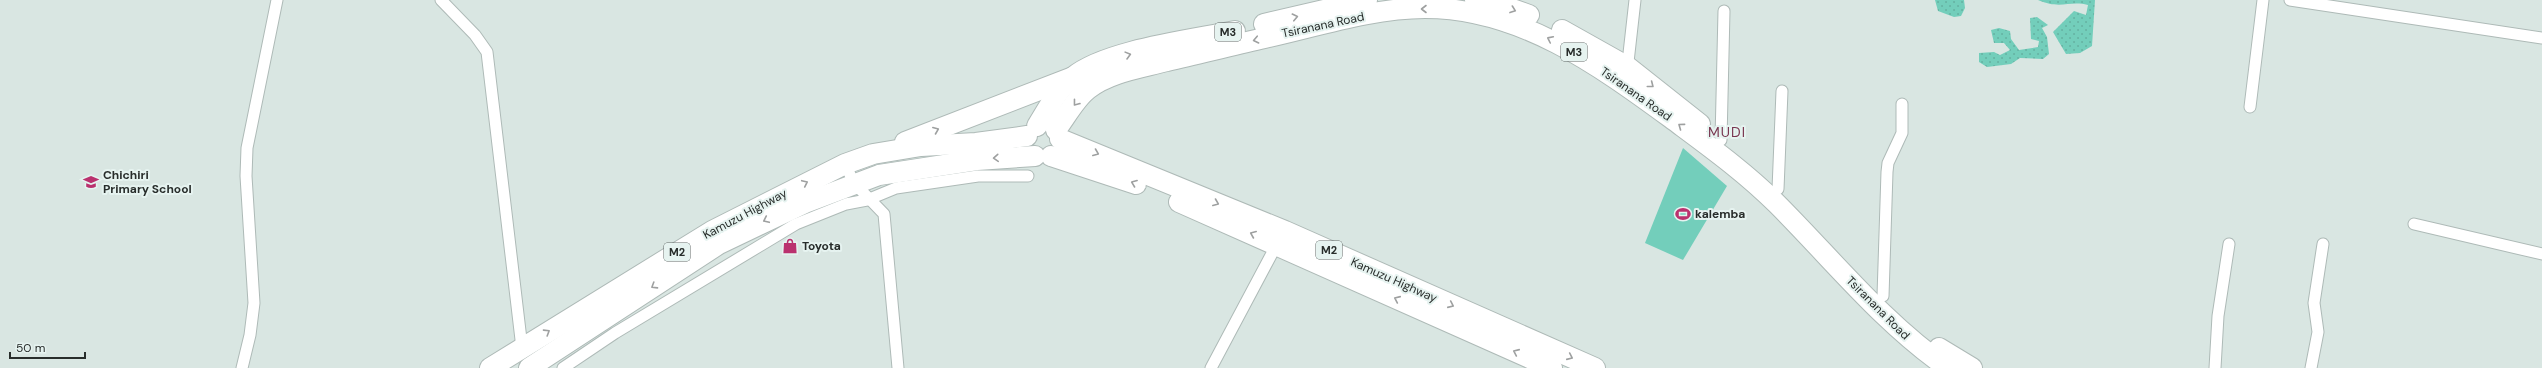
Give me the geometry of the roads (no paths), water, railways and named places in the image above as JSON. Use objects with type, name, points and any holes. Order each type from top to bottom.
[{"type":"highway","name":"Tsiranana Road","points":[[1044,140],[1073,77],[1104,61],[1367,0]]},
{"type":"highway","name":"Tsiranana Road","points":[[1475,0],[1501,6],[1536,18],[1625,74],[1721,140],[1778,189],[1920,334],[1956,361],[1972,368]]},
{"type":"highway","name":"Tsiranana Road","points":[[1044,140],[1088,90],[1100,81],[1122,73],[1240,43],[1388,11],[1426,8],[1466,12],[1506,22],[1625,74],[1774,201],[1880,311],[1918,347],[1948,368]]},
{"type":"highway","points":[[873,154],[1073,77]]},
{"type":"highway","name":"Kamuzu Highway","points":[[490,368],[712,230],[845,164],[873,154],[921,146],[1044,140],[1284,231],[1595,368]]},
{"type":"highway","name":"Kamuzu Highway","points":[[529,368],[719,244],[805,203],[854,183],[879,175],[977,160],[1044,140],[1149,189],[1277,244],[1552,368]]},
{"type":"street","points":[[242,368],[250,335],[254,303],[246,176],[247,148],[277,0]]},
{"type":"street","points":[[441,0],[475,35],[487,52],[522,348]]},
{"type":"street","points":[[1625,74],[1635,0]]},
{"type":"street","points":[[2250,107],[2263,0]]},
{"type":"street","points":[[2290,0],[2542,38]]},
{"type":"street","points":[[1721,140],[1724,11]]},
{"type":"street","points":[[1778,189],[1782,91]]},
{"type":"street","points":[[1883,296],[1887,172],[1888,163],[1902,133],[1902,104]]},
{"type":"street","points":[[845,164],[854,183],[867,200],[881,209],[884,214],[898,368]]},
{"type":"street","points":[[563,368],[615,333],[796,224],[846,204],[867,200],[896,188],[978,176],[1028,176]]},
{"type":"street","points":[[2414,224],[2542,254]]},
{"type":"street","points":[[1211,368],[1277,244]]},
{"type":"street","points":[[2215,368],[2218,316],[2229,244]]},
{"type":"street","points":[[2312,368],[2318,332],[2314,303],[2323,244]]},
{"type":"place","name":"Chichiri Primary School","points":[[91,182]]},
{"type":"place","name":"kalemba","points":[[1683,214]]},
{"type":"place","name":"Toyota","points":[[790,246]]},
{"type":"district","name":"MUDI","points":[[1727,132]]}]
